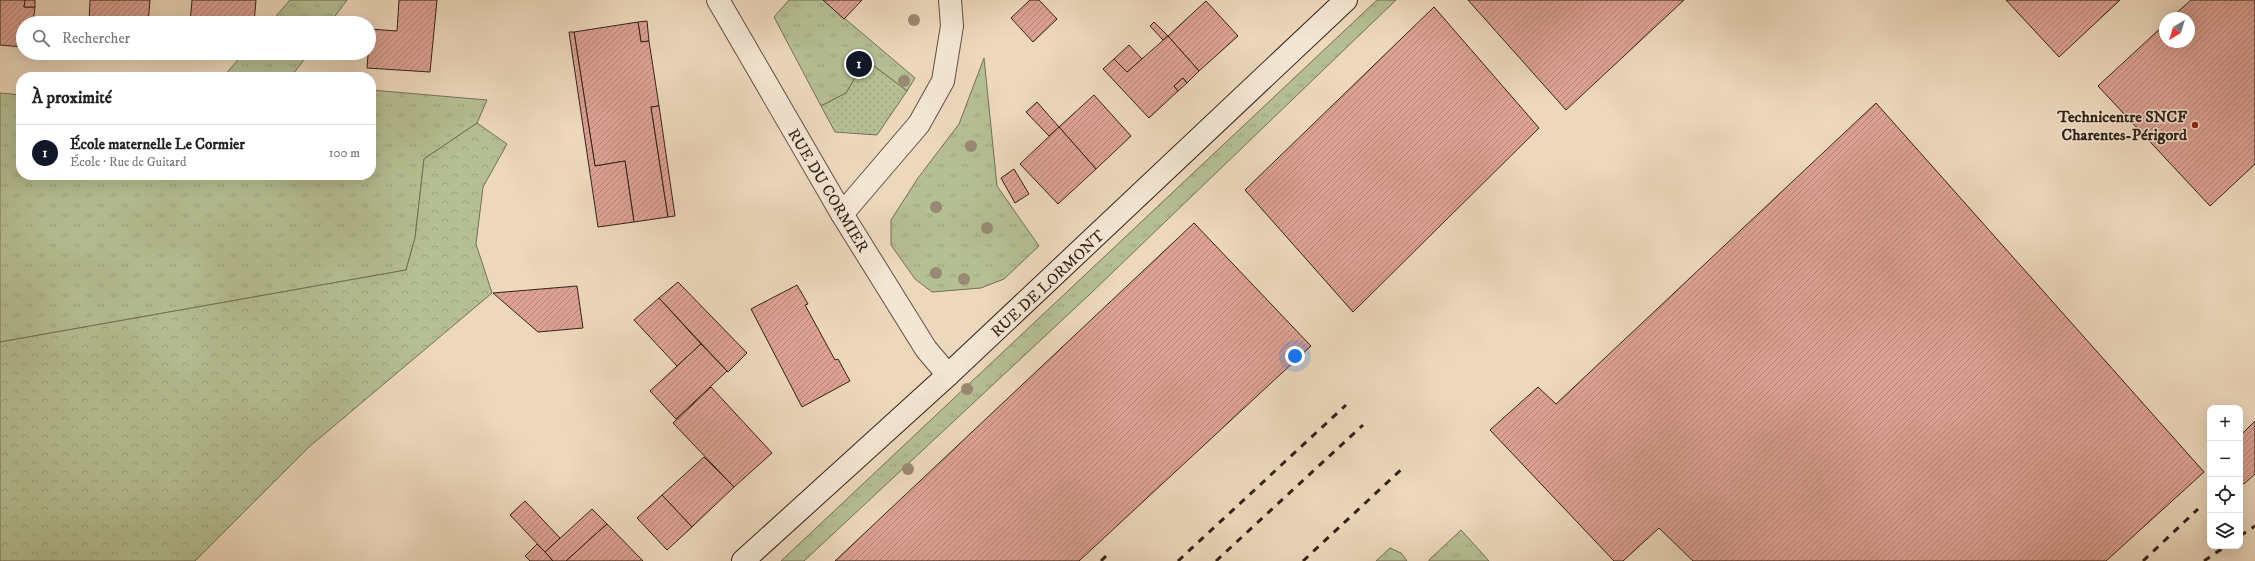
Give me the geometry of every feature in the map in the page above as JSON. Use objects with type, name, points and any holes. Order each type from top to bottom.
[{"type":"main road","name":"RUE DU CORMIER","points":[[718,0],[842,214],[926,349],[948,375]]},
{"type":"main road","points":[[842,214],[919,124],[943,81],[952,26],[950,0]]},
{"type":"main road","name":"RUE DE LORMONT","points":[[744,561],[948,375],[1346,0]]},
{"type":"green space","points":[[290,0],[347,0],[335,16],[276,16]]},
{"type":"green space","points":[[789,0],[823,0],[915,78],[907,91],[866,60],[846,93],[821,106],[774,17]]},
{"type":"green space","points":[[1377,0],[1396,0],[1089,295],[804,561],[781,561]]},
{"type":"green space","points":[[984,58],[997,186],[1039,246],[1004,279],[981,288],[932,292],[915,279],[891,245],[891,220],[918,178],[959,124]]},
{"type":"green space","points":[[238,60],[304,60],[295,72],[227,72]]},
{"type":"green space","points":[[866,60],[907,91],[877,135],[835,132],[821,106],[846,93]]},
{"type":"green space","points":[[376,90],[487,100],[477,123],[424,159],[415,238],[406,270],[0,342],[0,93],[16,95],[16,180],[376,180]]},
{"type":"green space","points":[[477,123],[507,144],[483,187],[476,244],[492,293],[309,447],[195,561],[0,561],[0,342],[406,270],[415,238],[424,159]]},
{"type":"green space","points":[[1461,530],[1489,561],[1429,561],[1429,560]]},
{"type":"green space","points":[[1390,548],[1401,553],[1407,561],[1376,561]]},
{"type":"building","points":[[0,0],[25,0],[24,7],[35,7],[34,16],[16,16],[16,46],[0,45]]},
{"type":"building","points":[[25,0],[35,0],[35,7],[24,7]]},
{"type":"building","points":[[90,0],[150,0],[149,16],[89,16]]},
{"type":"building","points":[[192,0],[256,0],[255,16],[191,16]]},
{"type":"building","points":[[399,0],[437,0],[430,72],[367,68],[368,60],[376,60],[376,29],[397,31]]},
{"type":"building","points":[[823,0],[862,0],[844,19]]},
{"type":"building","points":[[1030,0],[1039,0],[1057,19],[1033,42],[1011,18]]},
{"type":"building","points":[[1468,0],[1684,0],[1566,110]]},
{"type":"building","points":[[2006,0],[2120,0],[2059,57]]},
{"type":"building","name":"Technicentre SNCF Charentes-Périgord","points":[[2191,0],[2255,0],[2255,164],[2210,206],[2098,86],[2159,30],[2159,48],[2195,48],[2195,12],[2178,12]]},
{"type":"building","points":[[1206,1],[1238,36],[1199,71],[1168,36]]},
{"type":"building","points":[[1434,7],[1539,128],[1353,312],[1245,190]]},
{"type":"building","points":[[647,21],[649,41],[641,42],[638,22]]},
{"type":"building","points":[[638,22],[641,42],[649,41],[659,106],[651,107],[668,217],[634,222],[625,161],[595,166],[574,32]]},
{"type":"building","points":[[1154,22],[1168,36],[1163,40],[1150,26]]},
{"type":"building","points":[[569,32],[574,32],[595,166],[625,161],[634,222],[598,227]]},
{"type":"building","points":[[1168,36],[1199,71],[1187,83],[1183,78],[1174,86],[1178,91],[1149,118],[1103,69],[1114,59],[1127,72]]},
{"type":"building","points":[[1129,45],[1142,59],[1127,72],[1114,59]]},
{"type":"building","points":[[1183,78],[1187,83],[1178,91],[1174,86]]},
{"type":"building","points":[[1094,95],[1131,136],[1096,169],[1059,127]]},
{"type":"building","points":[[1037,102],[1059,127],[1049,136],[1026,112]]},
{"type":"building","points":[[1876,103],[2204,472],[2106,561],[1693,561],[1659,528],[1623,561],[1614,561],[1490,430],[1538,387],[1556,404]]},
{"type":"building","points":[[659,106],[675,216],[668,217],[651,107]]},
{"type":"building","points":[[1059,127],[1096,169],[1058,204],[1020,164]]},
{"type":"building","points":[[1014,169],[1029,194],[1015,203],[1001,178]]},
{"type":"building","points":[[1194,223],[1311,346],[1079,561],[835,561]]},
{"type":"building","points":[[678,282],[747,353],[728,372],[659,298]]},
{"type":"building","points":[[797,285],[808,304],[805,305],[835,360],[838,359],[850,381],[802,407],[751,309]]},
{"type":"building","points":[[577,286],[583,328],[538,332],[493,293]]},
{"type":"building","points":[[659,298],[701,344],[677,366],[634,320]]},
{"type":"building","points":[[701,344],[727,371],[676,419],[650,391]]},
{"type":"building","points":[[711,387],[772,453],[734,487],[673,423]]},
{"type":"building","points":[[2255,421],[2255,474],[2244,484],[2243,483],[2243,433]]},
{"type":"building","points":[[704,457],[734,487],[692,527],[662,495]]},
{"type":"building","points":[[662,495],[692,527],[667,550],[637,518]]},
{"type":"building","points":[[525,501],[560,538],[545,552],[510,515]]},
{"type":"building","points":[[592,509],[607,524],[566,561],[553,561],[545,552]]},
{"type":"building","points":[[607,524],[643,561],[566,561]]},
{"type":"building","points":[[537,544],[553,561],[530,561],[525,556]]},
{"type":"railway","points":[[1178,561],[1346,405]]},
{"type":"railway","points":[[1216,561],[1363,425]]},
{"type":"railway","points":[[1303,561],[1405,466]]},
{"type":"railway","points":[[2143,561],[2198,509]]},
{"type":"railway","points":[[2243,534],[2255,526]]},
{"type":"railway","points":[[2204,561],[2222,549]]},
{"type":"railway","points":[[1101,561],[1106,556]]},
{"type":"place","name":"École maternelle Le Cormier","points":[[859,64]]},
{"type":"place","name":"Technicentre SNCF Charentes-Périgord","points":[[2195,125]]}]
